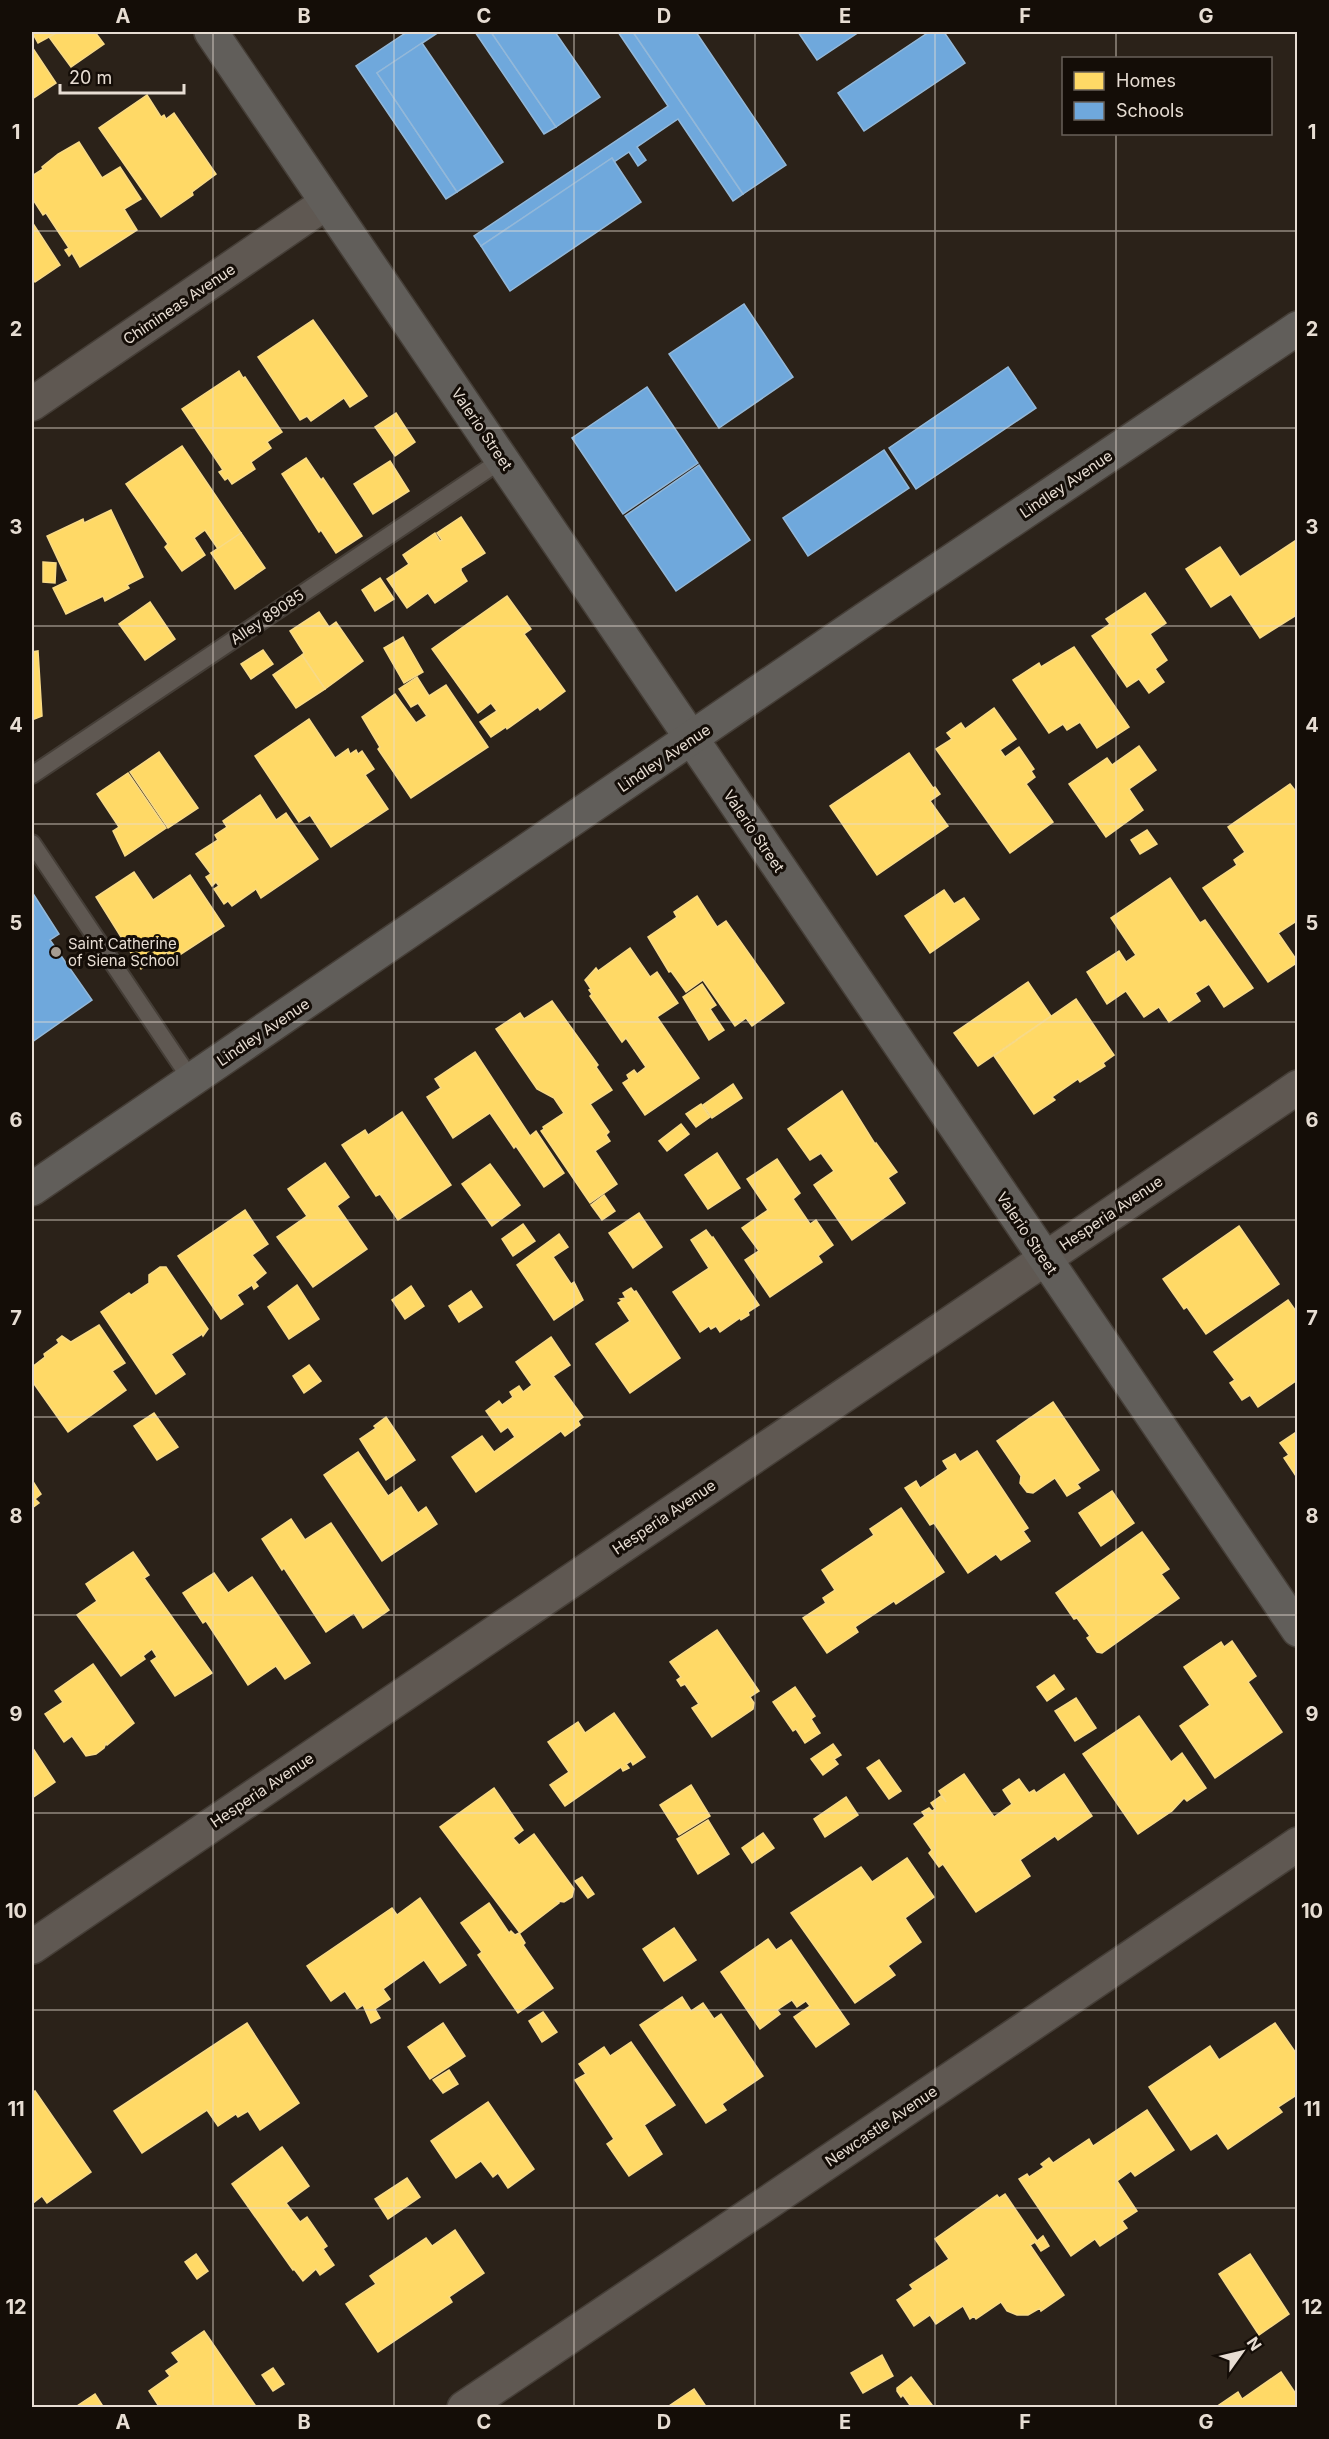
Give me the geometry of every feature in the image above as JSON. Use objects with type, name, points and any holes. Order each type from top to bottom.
[{"type":"street","name":"Valerio Street","points":[[211,32],[1298,1630]]},
{"type":"street","name":"Chimineas Avenue","points":[[32,404],[327,203]]},
{"type":"street","name":"Lindley Avenue","points":[[32,1189],[1298,328]]},
{"type":"street","name":"Hesperia Avenue","points":[[32,1947],[1298,1087]]},
{"type":"street","name":"Newcastle Avenue","points":[[464,2408],[1298,1844]]},
{"type":"lane","name":"Alley 89085","points":[[32,775],[502,459]]},
{"type":"lane","points":[[32,843],[192,1081]]},
{"type":"building: Homes","points":[[32,32],[58,32],[38,43]]},
{"type":"building: Homes","points":[[58,32],[95,32],[104,44],[71,67],[49,37]]},
{"type":"building: Homes","points":[[32,47],[56,83],[32,99]]},
{"type":"building: Homes","points":[[147,95],[161,117],[164,115],[166,119],[174,113],[216,174],[192,192],[193,195],[161,217],[99,128]]},
{"type":"building: Homes","points":[[79,142],[102,178],[120,167],[141,199],[124,209],[137,230],[80,267],[72,253],[69,256],[65,250],[69,248],[46,213],[43,215],[32,198],[32,176],[58,154]]},
{"type":"building: Homes","points":[[32,222],[60,265],[35,282],[32,278]]},
{"type":"building: Homes","points":[[313,320],[367,396],[350,407],[344,398],[311,421],[307,416],[300,420],[258,357]]},
{"type":"building: Homes","points":[[239,371],[282,432],[267,442],[271,448],[251,462],[255,469],[232,484],[228,478],[225,480],[219,472],[223,470],[182,409]]},
{"type":"building: Homes","points":[[396,413],[415,442],[395,456],[375,427]]},
{"type":"building: Homes","points":[[182,446],[241,533],[218,549],[205,530],[194,538],[205,555],[182,571],[165,547],[168,544],[126,484]]},
{"type":"building: Homes","points":[[306,458],[321,480],[323,478],[362,536],[336,553],[321,530],[319,532],[282,474]]},
{"type":"building: Homes","points":[[390,461],[409,491],[373,514],[354,484]]},
{"type":"building: Homes","points":[[111,510],[143,577],[127,585],[129,588],[105,601],[103,596],[66,614],[53,588],[68,581],[47,536],[83,519],[84,523]]},
{"type":"building: Homes","points":[[461,517],[485,553],[461,568],[467,581],[435,603],[428,593],[407,608],[387,579],[409,564],[403,555],[435,533],[440,541],[442,540],[437,533]]},
{"type":"building: Homes","points":[[241,533],[265,568],[235,589],[211,553]]},
{"type":"building: Homes","points":[[1298,539],[1298,614],[1260,638],[1231,594],[1211,607],[1186,569],[1220,547],[1240,577]]},
{"type":"building: Homes","points":[[43,562],[56,563],[55,583],[43,582]]},
{"type":"building: Homes","points":[[380,578],[394,599],[375,611],[362,590]]},
{"type":"building: Homes","points":[[1145,593],[1166,623],[1150,634],[1167,660],[1155,669],[1164,682],[1149,693],[1139,679],[1127,687],[1092,636],[1110,624],[1106,619]]},
{"type":"building: Homes","points":[[507,596],[531,629],[524,634],[565,691],[540,710],[538,707],[507,729],[506,727],[491,737],[480,722],[497,711],[491,703],[478,713],[432,649]]},
{"type":"building: Homes","points":[[150,602],[175,639],[145,660],[119,624]]},
{"type":"building: Homes","points":[[319,612],[329,627],[336,622],[363,661],[325,689],[302,655],[304,653],[290,631]]},
{"type":"building: Homes","points":[[403,637],[423,672],[404,683],[384,648]]},
{"type":"building: Homes","points":[[1074,647],[1129,727],[1097,748],[1080,722],[1067,730],[1063,724],[1049,733],[1013,680],[1039,663],[1041,667]]},
{"type":"building: Homes","points":[[263,650],[273,664],[251,679],[241,664]]},
{"type":"building: Homes","points":[[38,651],[42,716],[32,720],[32,652]]},
{"type":"building: Homes","points":[[302,655],[325,689],[296,708],[273,675]]},
{"type":"building: Homes","points":[[417,677],[429,696],[446,685],[488,747],[411,798],[378,749],[380,747],[362,717],[395,694],[416,723],[427,716],[418,703],[411,707],[399,689]]},
{"type":"building: Homes","points":[[994,708],[1016,739],[1000,750],[1005,757],[1019,747],[1034,769],[1031,771],[1035,777],[1026,784],[1053,822],[1010,853],[936,749],[952,739],[947,733],[961,723],[965,729]]},
{"type":"building: Homes","points":[[309,719],[335,758],[348,749],[350,754],[356,750],[358,754],[362,751],[374,769],[365,775],[388,809],[331,847],[310,815],[299,822],[255,756]]},
{"type":"building: Homes","points":[[1139,746],[1156,770],[1129,789],[1143,810],[1106,837],[1069,784],[1107,758],[1112,765]]},
{"type":"building: Homes","points":[[159,752],[198,808],[168,828],[130,772]]},
{"type":"building: Homes","points":[[909,753],[933,788],[935,787],[940,794],[930,801],[948,826],[877,875],[830,806]]},
{"type":"building: Homes","points":[[128,773],[166,828],[125,856],[113,831],[119,827],[97,794]]},
{"type":"building: Homes","points":[[1290,784],[1298,794],[1298,920],[1278,933],[1298,962],[1268,982],[1203,888],[1237,865],[1234,860],[1245,852],[1228,827]]},
{"type":"building: Homes","points":[[260,795],[276,820],[286,813],[318,859],[261,898],[256,889],[232,906],[228,901],[224,904],[214,889],[219,886],[216,882],[212,886],[206,877],[211,874],[196,854],[218,840],[215,835],[227,827],[223,821]]},
{"type":"building: Homes","points":[[1147,830],[1157,844],[1140,854],[1131,840]]},
{"type":"building: Homes","points":[[134,872],[153,900],[190,875],[224,926],[172,960],[167,952],[141,969],[96,897]]},
{"type":"building: Homes","points":[[1170,878],[1200,923],[1205,920],[1253,988],[1224,1007],[1209,984],[1195,993],[1200,1001],[1169,1022],[1159,1007],[1144,1017],[1126,991],[1107,1004],[1087,972],[1119,951],[1126,962],[1136,955],[1111,918]]},
{"type":"building: Homes","points":[[944,890],[954,904],[964,898],[979,919],[930,953],[905,916]]},
{"type":"building: Homes","points":[[697,896],[717,927],[726,921],[784,1003],[752,1026],[746,1018],[735,1026],[703,980],[686,992],[671,971],[669,972],[648,937],[677,917],[674,912]]},
{"type":"building: Homes","points":[[630,948],[650,977],[657,972],[678,1003],[657,1017],[699,1078],[645,1115],[623,1083],[629,1079],[627,1075],[634,1070],[637,1074],[646,1067],[626,1038],[622,1042],[590,996],[592,994],[589,990],[591,989],[585,980],[596,968],[598,971]]},
{"type":"building: Homes","points":[[1028,982],[1051,1016],[978,1066],[954,1033]]},
{"type":"building: Homes","points":[[702,984],[716,1005],[710,1009],[724,1030],[709,1040],[683,997]]},
{"type":"building: Homes","points":[[1076,999],[1114,1055],[1103,1063],[1105,1066],[1080,1082],[1078,1079],[1052,1097],[1055,1100],[1034,1114],[994,1056]]},
{"type":"building: Homes","points":[[552,1001],[598,1065],[596,1067],[612,1090],[590,1104],[609,1132],[606,1135],[610,1141],[595,1151],[617,1184],[590,1203],[541,1131],[543,1127],[564,1113],[554,1098],[537,1089],[496,1029],[520,1013],[524,1019]]},
{"type":"building: Homes","points":[[475,1052],[530,1136],[536,1131],[564,1173],[544,1187],[490,1113],[453,1138],[427,1097],[441,1088],[435,1079]]},
{"type":"building: Homes","points":[[733,1084],[742,1098],[712,1118],[703,1105]]},
{"type":"building: Homes","points":[[842,1091],[875,1144],[897,1172],[888,1178],[905,1203],[852,1240],[814,1185],[834,1171],[821,1153],[810,1160],[788,1129]]},
{"type":"building: Homes","points":[[701,1104],[710,1117],[696,1127],[686,1114]]},
{"type":"building: Homes","points":[[402,1112],[451,1185],[398,1220],[380,1194],[376,1196],[342,1145],[365,1130],[368,1135]]},
{"type":"building: Homes","points":[[681,1124],[689,1134],[667,1151],[659,1141]]},
{"type":"building: Homes","points":[[717,1153],[740,1188],[708,1209],[685,1175]]},
{"type":"building: Homes","points":[[777,1159],[800,1193],[793,1199],[810,1224],[816,1220],[833,1245],[818,1256],[822,1262],[770,1297],[745,1260],[759,1251],[742,1228],[768,1210],[747,1179]]},
{"type":"building: Homes","points":[[325,1163],[349,1197],[337,1206],[367,1249],[313,1287],[277,1237],[307,1216],[288,1189]]},
{"type":"building: Homes","points":[[490,1164],[520,1205],[492,1226],[462,1184]]},
{"type":"building: Homes","points":[[604,1195],[615,1211],[602,1220],[591,1205]]},
{"type":"building: Homes","points":[[245,1210],[268,1244],[252,1255],[266,1273],[255,1282],[258,1286],[254,1289],[252,1285],[237,1295],[243,1304],[221,1319],[178,1256]]},
{"type":"building: Homes","points":[[639,1213],[662,1247],[633,1268],[609,1233]]},
{"type":"building: Homes","points":[[523,1224],[535,1241],[513,1256],[502,1239]]},
{"type":"building: Homes","points":[[1239,1226],[1279,1284],[1206,1334],[1187,1307],[1184,1309],[1163,1279]]},
{"type":"building: Homes","points":[[706,1230],[759,1305],[748,1312],[749,1315],[741,1320],[740,1318],[720,1332],[716,1326],[711,1329],[709,1326],[700,1332],[673,1292],[709,1268],[691,1240]]},
{"type":"building: Homes","points":[[559,1234],[568,1247],[553,1257],[571,1284],[574,1282],[583,1300],[554,1320],[517,1265]]},
{"type":"building: Homes","points":[[160,1267],[166,1267],[208,1329],[203,1336],[202,1334],[171,1354],[185,1374],[156,1394],[101,1312],[149,1283],[149,1275]]},
{"type":"building: Homes","points":[[297,1285],[319,1319],[289,1339],[268,1307]]},
{"type":"building: Homes","points":[[411,1286],[424,1306],[405,1319],[392,1300]]},
{"type":"building: Homes","points":[[631,1288],[634,1292],[636,1291],[680,1358],[630,1393],[596,1344],[630,1321],[618,1303],[622,1301],[620,1299],[626,1298],[623,1293]]},
{"type":"building: Homes","points":[[471,1291],[482,1307],[459,1322],[449,1306]]},
{"type":"building: Homes","points":[[1288,1300],[1298,1314],[1298,1383],[1296,1381],[1258,1407],[1250,1395],[1242,1400],[1230,1383],[1235,1380],[1214,1352]]},
{"type":"building: Homes","points":[[99,1325],[125,1363],[112,1371],[126,1390],[68,1432],[32,1381],[32,1367],[59,1343],[57,1340],[62,1336],[71,1342]]},
{"type":"building: Homes","points":[[551,1337],[570,1365],[553,1376],[583,1417],[578,1421],[580,1425],[565,1436],[561,1431],[476,1492],[452,1457],[482,1436],[494,1452],[515,1437],[508,1427],[501,1432],[486,1411],[499,1401],[502,1405],[513,1397],[510,1392],[519,1386],[523,1392],[532,1385],[516,1362]]},
{"type":"building: Homes","points":[[309,1365],[321,1381],[304,1393],[293,1376]]},
{"type":"building: Homes","points":[[1053,1402],[1099,1470],[1077,1484],[1080,1488],[1067,1496],[1055,1478],[1033,1493],[1027,1492],[1020,1483],[1021,1476],[997,1441]]},
{"type":"building: Homes","points":[[154,1413],[178,1447],[157,1460],[134,1426]]},
{"type":"building: Homes","points":[[386,1417],[415,1460],[386,1480],[360,1439],[376,1428],[374,1426]]},
{"type":"building: Homes","points":[[1298,1431],[1298,1475],[1296,1476],[1284,1458],[1289,1455],[1280,1443]]},
{"type":"building: Homes","points":[[977,1451],[1028,1528],[1023,1531],[1030,1541],[1001,1560],[996,1554],[968,1573],[934,1523],[930,1525],[905,1488],[916,1481],[920,1488],[948,1469],[943,1461],[955,1454],[960,1462]]},
{"type":"building: Homes","points":[[358,1452],[388,1496],[401,1487],[418,1513],[426,1507],[437,1524],[382,1561],[324,1475]]},
{"type":"building: Homes","points":[[32,1480],[41,1494],[35,1499],[39,1503],[32,1508]]},
{"type":"building: Homes","points":[[1112,1491],[1134,1523],[1101,1546],[1079,1513]]},
{"type":"building: Homes","points":[[901,1508],[944,1572],[896,1604],[894,1601],[855,1627],[858,1632],[827,1653],[803,1618],[826,1603],[823,1598],[835,1590],[822,1570],[874,1535],[870,1529]]},
{"type":"building: Homes","points":[[291,1519],[305,1540],[331,1523],[389,1610],[363,1628],[354,1613],[326,1632],[262,1539]]},
{"type":"building: Homes","points":[[1142,1532],[1169,1569],[1161,1574],[1179,1598],[1102,1653],[1097,1652],[1087,1638],[1090,1636],[1077,1618],[1074,1619],[1056,1593]]},
{"type":"building: Homes","points":[[133,1552],[149,1575],[144,1578],[212,1673],[175,1696],[151,1661],[157,1657],[152,1649],[143,1656],[145,1659],[121,1676],[77,1615],[97,1601],[86,1584]]},
{"type":"building: Homes","points":[[214,1573],[228,1593],[252,1577],[310,1663],[285,1679],[276,1666],[248,1685],[206,1621],[203,1623],[183,1593]]},
{"type":"building: Homes","points":[[717,1630],[759,1691],[750,1697],[754,1703],[753,1709],[712,1737],[692,1708],[699,1704],[685,1684],[681,1686],[677,1680],[681,1677],[670,1662]]},
{"type":"building: Homes","points":[[1232,1641],[1256,1676],[1248,1682],[1282,1732],[1215,1778],[1180,1726],[1210,1705],[1184,1667],[1221,1642],[1224,1647]]},
{"type":"building: Homes","points":[[93,1664],[134,1723],[107,1745],[106,1743],[104,1748],[96,1754],[86,1756],[72,1736],[64,1742],[45,1714],[63,1702],[55,1691]]},
{"type":"building: Homes","points":[[1054,1675],[1064,1689],[1047,1701],[1037,1687]]},
{"type":"building: Homes","points":[[795,1687],[815,1716],[811,1719],[820,1733],[805,1743],[796,1729],[793,1731],[773,1702]]},
{"type":"building: Homes","points":[[1076,1698],[1096,1728],[1075,1741],[1055,1711]]},
{"type":"building: Homes","points":[[614,1713],[645,1757],[633,1765],[631,1761],[626,1764],[629,1768],[623,1771],[621,1767],[565,1806],[550,1785],[569,1772],[548,1742],[578,1722],[585,1733]]},
{"type":"building: Homes","points":[[1139,1716],[1171,1762],[1182,1753],[1206,1788],[1187,1801],[1184,1798],[1172,1811],[1138,1834],[1083,1754]]},
{"type":"building: Homes","points":[[833,1744],[841,1755],[834,1759],[838,1764],[823,1775],[811,1759]]},
{"type":"building: Homes","points":[[32,1747],[55,1782],[32,1798]]},
{"type":"building: Homes","points":[[879,1760],[901,1791],[889,1799],[867,1768]]},
{"type":"building: Homes","points":[[964,1774],[994,1817],[1012,1804],[1003,1790],[1019,1779],[1029,1793],[1034,1790],[1036,1793],[1064,1774],[1092,1816],[1058,1840],[1055,1836],[1020,1860],[1030,1876],[976,1912],[943,1864],[939,1867],[929,1853],[932,1850],[914,1824],[925,1816],[922,1812],[929,1808],[932,1811],[935,1809],[931,1803],[941,1796],[946,1802],[939,1791]]},
{"type":"building: Homes","points":[[691,1785],[710,1816],[679,1835],[660,1805]]},
{"type":"building: Homes","points":[[494,1788],[523,1830],[513,1838],[519,1845],[534,1834],[574,1889],[572,1897],[564,1902],[557,1901],[559,1903],[520,1933],[440,1827]]},
{"type":"building: Homes","points":[[846,1797],[858,1815],[825,1837],[814,1819]]},
{"type":"building: Homes","points":[[708,1820],[729,1854],[698,1874],[677,1839]]},
{"type":"building: Homes","points":[[763,1833],[774,1848],[752,1863],[742,1848]]},
{"type":"building: Homes","points":[[907,1858],[934,1897],[905,1918],[921,1942],[888,1966],[895,1975],[855,2003],[791,1913],[861,1867],[872,1882]]},
{"type":"building: Homes","points":[[582,1877],[594,1894],[588,1898],[575,1881]]},
{"type":"building: Homes","points":[[420,1898],[466,1965],[440,1983],[424,1960],[383,1989],[390,1999],[375,2009],[380,2018],[371,2023],[363,2005],[357,2009],[345,1991],[331,2001],[307,1966],[392,1908],[397,1915]]},
{"type":"building: Homes","points":[[489,1903],[509,1933],[511,1931],[515,1935],[519,1933],[525,1943],[523,1945],[553,1988],[518,2013],[478,1955],[482,1952],[461,1923]]},
{"type":"building: Homes","points":[[674,1928],[696,1960],[664,1981],[643,1949]]},
{"type":"building: Homes","points":[[768,1939],[776,1950],[791,1940],[849,2024],[816,2047],[794,2017],[810,2006],[806,2001],[797,2007],[792,2000],[777,2010],[780,2014],[760,2029],[721,1972]]},
{"type":"building: Homes","points":[[682,1997],[691,2011],[703,2003],[714,2019],[721,2014],[763,2076],[722,2104],[726,2110],[706,2123],[640,2025]]},
{"type":"building: Homes","points":[[543,2012],[557,2032],[542,2042],[529,2021]]},
{"type":"building: Homes","points":[[247,2023],[299,2103],[260,2130],[248,2111],[238,2117],[236,2114],[218,2126],[207,2110],[142,2153],[114,2111]]},
{"type":"building: Homes","points":[[443,2023],[465,2056],[430,2079],[408,2047]]},
{"type":"building: Homes","points":[[1275,2023],[1298,2056],[1298,2094],[1278,2107],[1282,2112],[1228,2149],[1217,2133],[1191,2150],[1149,2087],[1210,2046],[1219,2060]]},
{"type":"building: Homes","points":[[631,2042],[675,2105],[644,2125],[662,2154],[629,2176],[607,2144],[614,2139],[575,2080],[586,2074],[579,2064],[604,2047],[610,2056]]},
{"type":"building: Homes","points":[[449,2070],[458,2084],[443,2093],[433,2080]]},
{"type":"building: Homes","points":[[35,2091],[91,2172],[47,2203],[42,2196],[32,2204],[32,2094]]},
{"type":"building: Homes","points":[[488,2102],[534,2169],[508,2188],[498,2173],[493,2177],[481,2161],[456,2178],[431,2141]]},
{"type":"building: Homes","points":[[1147,2110],[1174,2150],[1135,2176],[1131,2171],[1117,2181],[1137,2211],[1122,2221],[1127,2228],[1100,2246],[1095,2239],[1071,2256],[1019,2179],[1027,2174],[1029,2177],[1044,2167],[1041,2164],[1049,2158],[1053,2163],[1089,2139],[1093,2146]]},
{"type":"building: Homes","points":[[282,2147],[309,2186],[286,2203],[300,2222],[307,2217],[327,2246],[323,2249],[334,2265],[320,2275],[316,2269],[303,2281],[232,2184]]},
{"type":"building: Homes","points":[[407,2178],[420,2197],[388,2219],[375,2199]]},
{"type":"building: Homes","points":[[1005,2194],[1037,2241],[1043,2236],[1049,2246],[1041,2251],[1035,2242],[1030,2245],[1064,2295],[1041,2311],[1040,2308],[1028,2315],[1017,2315],[1007,2311],[1001,2302],[976,2319],[974,2316],[970,2319],[963,2306],[936,2324],[930,2315],[914,2326],[897,2300],[913,2289],[910,2285],[949,2259],[935,2239],[997,2195],[999,2198]]},
{"type":"building: Homes","points":[[455,2230],[484,2273],[449,2297],[452,2302],[378,2352],[346,2304],[376,2284],[370,2276],[426,2238],[432,2246]]},
{"type":"building: Homes","points":[[196,2254],[208,2271],[197,2279],[185,2262]]},
{"type":"building: Homes","points":[[1250,2254],[1289,2314],[1259,2335],[1219,2274]]},
{"type":"building: Homes","points":[[204,2331],[257,2408],[160,2408],[149,2391],[170,2376],[166,2371],[179,2362],[172,2353]]},
{"type":"building: Homes","points":[[882,2355],[893,2376],[863,2393],[851,2373]]},
{"type":"building: Homes","points":[[273,2368],[284,2384],[273,2391],[262,2375]]},
{"type":"building: Homes","points":[[1281,2372],[1298,2397],[1298,2408],[1216,2407],[1238,2392],[1242,2399]]},
{"type":"building: Homes","points":[[911,2377],[932,2405],[929,2408],[912,2408],[903,2395],[901,2397],[897,2391],[897,2388]]},
{"type":"building: Homes","points":[[694,2389],[707,2408],[666,2408]]},
{"type":"building: Homes","points":[[95,2394],[104,2408],[74,2408]]},
{"type":"building: Schools","points":[[407,32],[439,32],[377,73],[457,192],[446,199],[356,66]]},
{"type":"building: Schools","points":[[475,32],[491,32],[556,127],[544,134]]},
{"type":"building: Schools","points":[[491,32],[555,32],[600,97],[556,127]]},
{"type":"building: Schools","points":[[618,32],[633,32],[743,194],[733,201],[678,119],[637,147],[646,160],[638,166],[629,152],[614,162],[612,158],[481,246],[474,236],[668,106]]},
{"type":"building: Schools","points":[[633,32],[696,32],[786,165],[743,194]]},
{"type":"building: Schools","points":[[798,32],[859,32],[817,60]]},
{"type":"building: Schools","points":[[929,32],[944,32],[965,63],[864,131],[838,93]]},
{"type":"building: Schools","points":[[422,43],[503,162],[457,192],[377,73]]},
{"type":"building: Schools","points":[[612,158],[641,202],[510,291],[481,246]]},
{"type":"building: Schools","points":[[744,304],[793,377],[719,428],[669,354]]},
{"type":"building: Schools","points":[[1008,367],[1036,408],[916,489],[889,448]]},
{"type":"building: Schools","points":[[647,387],[698,463],[623,514],[572,438]]},
{"type":"building: Schools","points":[[884,450],[909,488],[808,556],[783,518]]},
{"type":"building: Schools","points":[[699,465],[750,540],[676,591],[625,516]]},
{"type":"building: Schools","points":[[32,892],[59,934],[50,940],[92,1000],[32,1042]]},
{"type":"place","name":"Saint Catherine of Siena School","points":[[56,952]]}]
